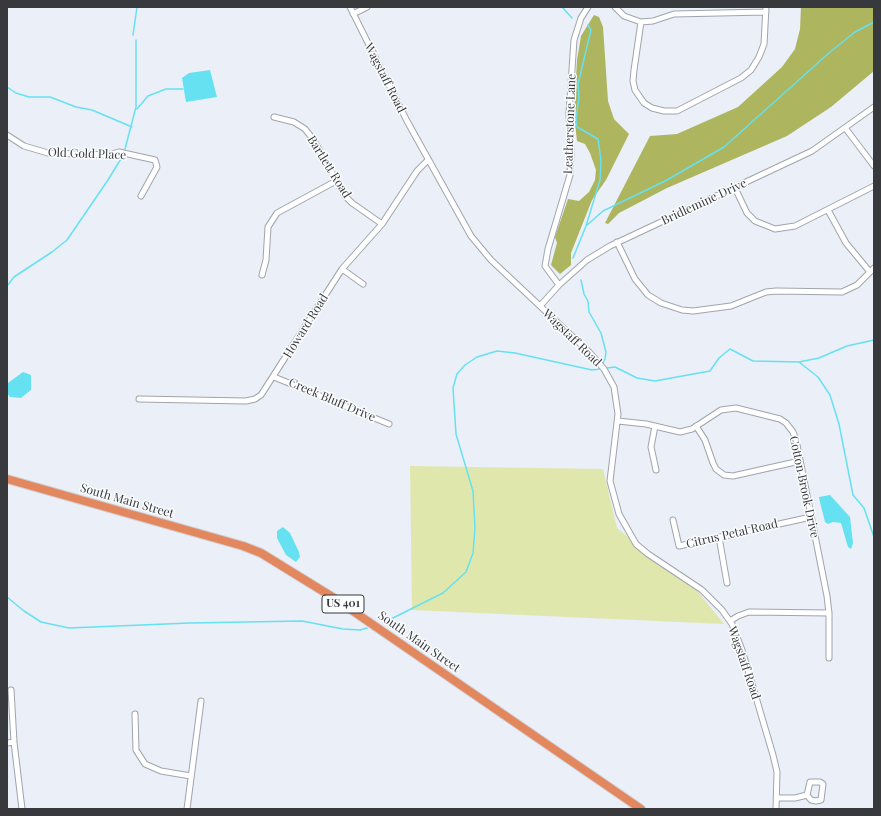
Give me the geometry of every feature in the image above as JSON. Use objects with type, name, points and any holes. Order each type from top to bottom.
[{"type":"highway","name":"South Main Street","points":[[7,479],[243,546],[261,553],[334,598],[641,809]]},
{"type":"street","name":"Wagstaff Road","points":[[350,7],[428,160],[466,226],[481,248],[491,260],[590,353],[604,369],[614,387],[618,421],[610,481],[619,514],[631,536],[648,554],[702,590],[722,610],[730,621],[742,650],[773,755],[777,772],[776,809]]},
{"type":"street","points":[[353,14],[367,7]]},
{"type":"street","name":"Leatherstone Lane","points":[[559,285],[545,266],[570,175],[571,152],[569,113],[574,40],[581,18],[588,7]]},
{"type":"street","points":[[615,7],[624,16],[641,22],[653,22],[674,14],[766,9],[764,44],[759,57],[751,70],[741,78],[676,111],[664,111],[652,108],[644,103],[635,90],[633,81],[641,22]]},
{"type":"street","name":"Bridlemine Drive","points":[[540,306],[559,285],[587,260],[617,242],[812,151],[846,129],[874,107]]},
{"type":"street","name":"Bartlett Road","points":[[274,117],[294,122],[305,129],[313,139],[336,181],[352,203],[382,224]]},
{"type":"street","points":[[846,129],[874,166]]},
{"type":"street","name":"Old Gold Place","points":[[7,135],[24,146],[48,153],[109,155],[119,152],[155,160],[157,167],[141,196]]},
{"type":"street","name":"Howard Road","points":[[139,398],[246,401],[255,399],[261,395],[342,269],[382,224],[417,171],[428,160]]},
{"type":"street","points":[[262,275],[266,260],[268,227],[277,213],[336,181]]},
{"type":"street","points":[[735,188],[747,213],[755,221],[775,229],[795,226],[874,186]]},
{"type":"street","points":[[617,242],[635,279],[648,294],[661,303],[682,310],[693,311],[731,306],[766,292],[776,290],[842,292],[857,286],[872,270],[846,243],[828,210]]},
{"type":"street","points":[[342,269],[363,284]]},
{"type":"street","name":"Creek Bluff Drive","points":[[274,376],[389,424]]},
{"type":"street","name":"Cotton Brook Drive","points":[[618,421],[655,426],[680,432],[696,426],[721,410],[736,408],[780,419],[786,423],[793,432],[800,461],[829,613],[829,658]]},
{"type":"street","points":[[655,426],[651,447],[656,470]]},
{"type":"street","points":[[696,426],[705,440],[712,463],[716,469],[724,475],[733,476],[800,461]]},
{"type":"street","name":"Citrus Petal Road","points":[[673,520],[679,546],[811,517]]},
{"type":"street","points":[[719,537],[727,583]]},
{"type":"street","points":[[730,621],[749,612],[829,613]]},
{"type":"street","points":[[10,690],[14,742],[22,809]]},
{"type":"street","points":[[187,809],[201,701]]},
{"type":"street","points":[[136,714],[136,750],[145,764],[161,771],[191,776]]},
{"type":"street","points":[[7,742],[14,742]]},
{"type":"street","points":[[777,798],[795,798],[806,795]]},
{"type":"green space","points":[[801,7],[874,7],[874,71],[831,107],[787,136],[667,188],[619,213],[608,224],[605,223],[650,136],[677,134],[738,107],[782,67],[795,49],[800,29]]},
{"type":"green space","points":[[594,15],[599,17],[603,27],[608,101],[614,119],[629,134],[606,180],[592,200],[571,253],[571,265],[560,274],[551,265],[557,243],[555,237],[568,199],[579,201],[589,192],[595,180],[596,170],[590,153],[585,144],[577,141],[574,115],[577,60],[581,36]]},
{"type":"green space","points":[[410,466],[603,469],[617,528],[653,558],[690,582],[724,624],[412,610]]},
{"type":"water","points":[[210,70],[217,97],[186,102],[182,78],[189,73]]},
{"type":"water","points":[[23,372],[31,375],[31,390],[21,398],[10,397],[7,393],[8,383]]},
{"type":"water","points":[[830,495],[850,517],[853,543],[851,549],[848,547],[841,523],[833,522],[828,524],[825,522],[819,497]]},
{"type":"water","points":[[283,527],[290,533],[299,552],[300,557],[296,562],[286,555],[277,538],[277,531]]},
{"type":"waterway","points":[[133,35],[137,7]]},
{"type":"waterway","points":[[562,7],[572,18]]},
{"type":"waterway","points":[[586,226],[603,211],[667,180],[724,147],[830,52],[855,32],[874,22]]},
{"type":"waterway","points":[[573,258],[586,226],[600,180],[601,160],[598,139],[577,127],[576,120],[579,98],[578,84],[591,30],[588,25]]},
{"type":"waterway","points":[[125,149],[136,107],[136,40]]},
{"type":"waterway","points":[[7,87],[16,93],[29,97],[50,97],[76,107],[92,110],[132,127]]},
{"type":"waterway","points":[[137,109],[148,96],[166,89],[183,89]]},
{"type":"waterway","points":[[7,286],[14,277],[52,252],[67,240],[122,157]]},
{"type":"waterway","points":[[581,280],[584,294],[588,301],[589,312],[601,333],[606,352],[605,359],[602,364]]},
{"type":"waterway","points":[[387,621],[443,593],[466,572],[473,553],[475,528],[473,491],[456,434],[453,388],[457,374],[465,365],[477,357],[497,351],[515,353],[592,370],[615,367],[637,378],[655,381],[710,371],[719,358],[730,349],[753,361],[799,362],[819,358],[847,346],[874,340]]},
{"type":"waterway","points":[[799,362],[818,377],[830,395],[839,424],[853,495],[864,508],[874,537]]},
{"type":"waterway","points":[[7,597],[24,611],[41,622],[69,628],[190,623],[302,621],[343,629],[360,630],[367,628]]}]
